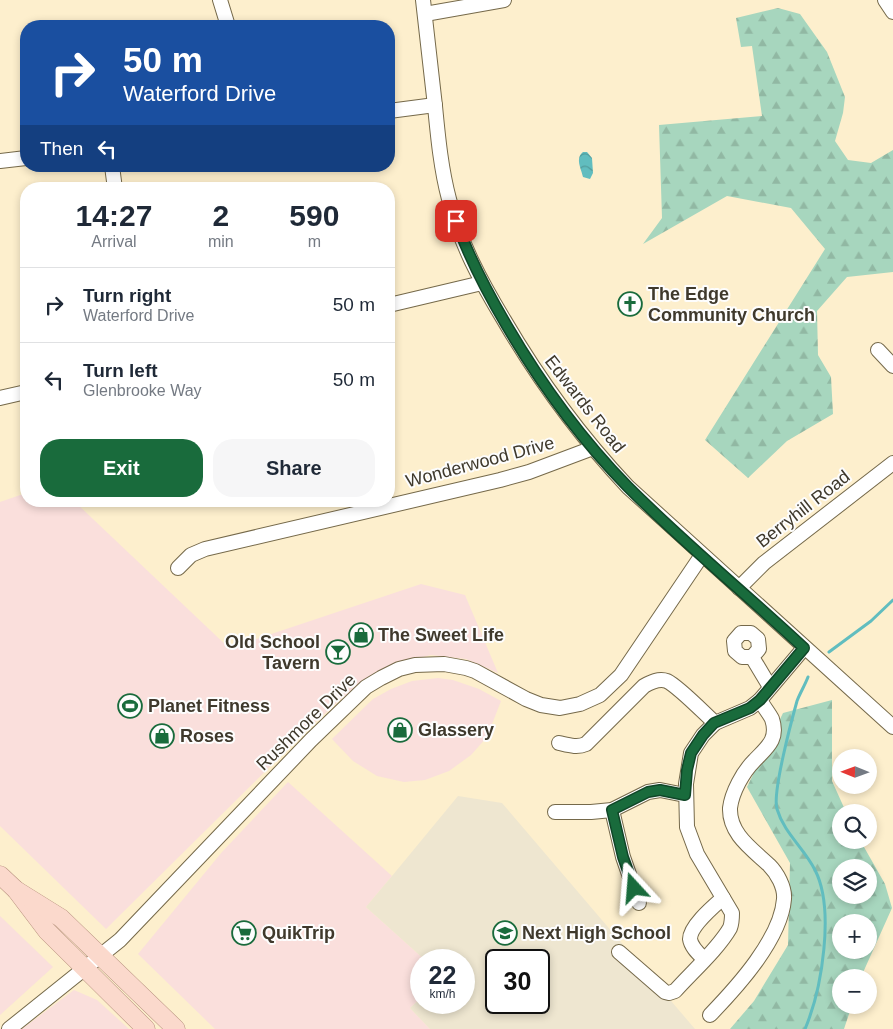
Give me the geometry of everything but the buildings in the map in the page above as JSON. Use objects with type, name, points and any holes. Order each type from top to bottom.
[{"type":"main road","points":[[0,875],[16,890],[48,931],[146,1029]]},
{"type":"main road","points":[[16,890],[61,918],[176,1029]]},
{"type":"street","points":[[220,0],[226,20]]},
{"type":"street","points":[[424,7],[504,0]]},
{"type":"street","points":[[886,0],[893,12]]},
{"type":"street","name":"Edwards Road","points":[[424,7],[441,160],[449,199],[464,243],[482,283],[542,383],[593,448],[628,487],[804,648],[890,719]]},
{"type":"street","points":[[395,110],[435,105]]},
{"type":"street","points":[[0,161],[20,159]]},
{"type":"street","points":[[395,304],[482,283]]},
{"type":"street","points":[[878,350],[893,366]]},
{"type":"street","points":[[0,398],[20,393]]},
{"type":"street","name":"Wonderwood Drive","points":[[395,505],[529,472],[593,448]]},
{"type":"street","name":"Berryhill Road","points":[[739,588],[764,563],[893,463]]},
{"type":"street","name":"Wonderwood Drive","points":[[178,568],[190,555],[205,549],[385,507]]},
{"type":"street","name":"Rushmore Drive","points":[[8,1029],[120,940],[306,745],[366,688],[399,669],[415,665],[444,664],[475,671],[526,699],[541,705],[560,708],[580,704],[600,695],[621,675],[702,555]]},
{"type":"street","points":[[619,952],[658,987],[669,993],[675,991],[730,928],[732,912],[696,854],[688,827],[685,795],[687,770],[691,753],[714,723],[750,708],[760,700],[804,648]]},
{"type":"street","points":[[752,657],[770,686]]},
{"type":"street","points":[[559,743],[572,746],[586,744],[644,686],[659,680],[667,682],[688,698],[714,723]]},
{"type":"street","points":[[710,1016],[738,986],[766,947],[778,924],[784,899],[784,888],[771,867],[746,846],[737,833],[730,814],[731,802],[737,786],[753,762],[766,750],[774,736],[772,719],[760,700]]},
{"type":"street","points":[[555,812],[612,810],[648,792],[660,790],[685,795]]},
{"type":"street","points":[[612,810],[623,857],[639,903]]},
{"type":"street","points":[[704,960],[694,948],[690,939],[692,931],[723,898]]},
{"type":"shaded area","points":[[20,495],[20,507],[80,507],[229,648],[421,584],[465,595],[498,673],[466,659],[431,655],[394,664],[373,676],[340,700],[308,729],[106,929],[0,826],[0,502]]},
{"type":"shaded area","points":[[438,678],[453,680],[479,689],[501,701],[487,737],[471,755],[449,771],[425,780],[404,782],[377,776],[353,761],[332,739],[373,699],[391,689],[412,681]]},
{"type":"shaded area","points":[[288,782],[392,876],[366,907],[413,949],[410,949],[410,1014],[416,1014],[430,1029],[215,1029],[138,954],[222,852]]},
{"type":"shaded area","name":"Next High School","points":[[458,796],[502,803],[695,1029],[430,1029],[416,1014],[475,1014],[475,949],[413,949],[366,907]]},
{"type":"shaded area","points":[[0,916],[53,967],[0,1015]]},
{"type":"shaded area","points":[[74,990],[97,1000],[129,1029],[22,1029]]},
{"type":"green space","points":[[778,8],[800,14],[827,52],[845,97],[843,113],[835,141],[848,160],[871,163],[893,150],[893,272],[847,277],[817,311],[818,355],[831,377],[833,414],[787,441],[748,478],[705,440],[825,249],[791,208],[727,196],[643,244],[662,218],[659,125],[762,116],[752,46],[741,47],[736,18]]},
{"type":"green space","points":[[832,700],[832,794],[838,794],[842,804],[832,804],[832,849],[865,849],[871,859],[832,859],[832,904],[877,904],[877,870],[885,884],[892,908],[877,941],[877,914],[832,914],[832,959],[869,959],[865,969],[832,969],[832,1014],[849,1014],[844,1029],[730,1029],[754,1001],[788,945],[790,863],[747,787],[783,713]]},
{"type":"water","points":[[583,152],[587,152],[592,158],[593,173],[590,179],[583,177],[580,167],[579,157]]},
{"type":"waterway","points":[[829,652],[871,621],[893,600]]},
{"type":"waterway","points":[[805,1029],[817,993],[821,971],[824,949],[824,906],[821,886],[815,870],[784,826],[776,801],[783,756],[791,723],[797,701],[808,677]]},
{"type":"place","name":"The Edge Community Church","points":[[630,304]]},
{"type":"place","name":"The Sweet Life","points":[[361,635]]},
{"type":"place","name":"Old School Tavern","points":[[338,652]]},
{"type":"place","name":"Planet Fitness","points":[[130,706]]},
{"type":"place","name":"Glassery","points":[[400,730]]},
{"type":"place","name":"Roses","points":[[162,736]]},
{"type":"place","name":"QuikTrip","points":[[244,933]]},
{"type":"place","name":"Next High School","points":[[505,933]]},
{"type":"route","points":[[456,221],[482,283],[494,304],[542,383],[582,434],[628,487],[804,648],[760,700],[738,714],[714,723],[703,735],[691,753],[687,770],[685,795],[660,790],[648,792],[612,810],[623,857],[634,888]]}]
